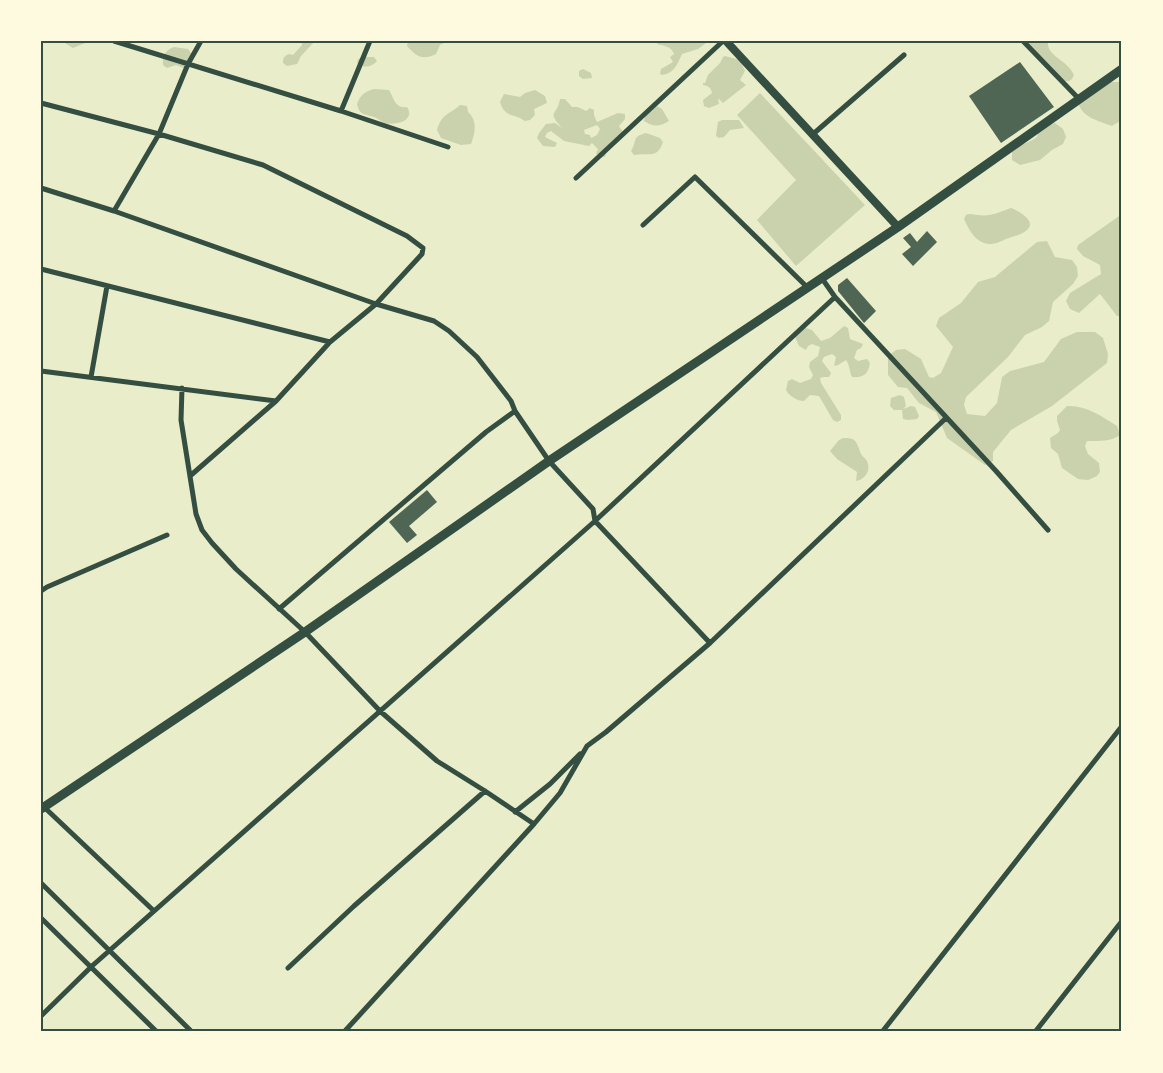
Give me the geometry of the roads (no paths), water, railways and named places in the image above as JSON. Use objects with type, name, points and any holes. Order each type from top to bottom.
[{"type":"main road","points":[[43,808],[305,632],[550,461],[898,227],[1122,69]]},
{"type":"street","points":[[114,41],[340,111],[448,147]]},
{"type":"street","points":[[114,211],[159,134],[188,64],[202,41]]},
{"type":"street","points":[[576,178],[724,41],[898,227]]},
{"type":"street","points":[[1023,41],[1079,99]]},
{"type":"street","points":[[340,111],[367,42]]},
{"type":"street","points":[[812,135],[904,54]]},
{"type":"street","points":[[41,103],[159,134],[263,165],[407,236],[423,248],[422,254],[376,304],[330,342],[276,401],[190,476]]},
{"type":"street","points":[[643,225],[695,177],[807,287]]},
{"type":"street","points":[[41,188],[114,211],[376,304],[434,321],[449,331],[477,357],[511,401],[515,411],[550,461],[593,509],[595,522],[710,643]]},
{"type":"street","points":[[41,269],[330,342]]},
{"type":"street","points":[[821,277],[835,297],[1048,530]]},
{"type":"street","points":[[91,377],[107,286]]},
{"type":"street","points":[[41,1016],[92,966],[595,522],[835,297]]},
{"type":"street","points":[[41,371],[276,401]]},
{"type":"street","points":[[182,388],[181,420],[196,514],[202,530],[222,554],[305,632],[380,712],[437,762],[534,824]]},
{"type":"street","points":[[279,609],[479,438],[515,411]]},
{"type":"street","points":[[515,812],[550,784],[585,749],[710,643],[946,418]]},
{"type":"street","points":[[41,591],[167,535]]},
{"type":"street","points":[[882,1032],[1122,726]]},
{"type":"street","points":[[344,1032],[534,824],[560,793],[585,749]]},
{"type":"street","points":[[288,968],[354,906],[485,791]]},
{"type":"street","points":[[43,808],[154,911]]},
{"type":"street","points":[[41,883],[192,1032]]},
{"type":"street","points":[[41,918],[92,966],[155,1031]]},
{"type":"street","points":[[1035,1032],[1122,921]]}]
